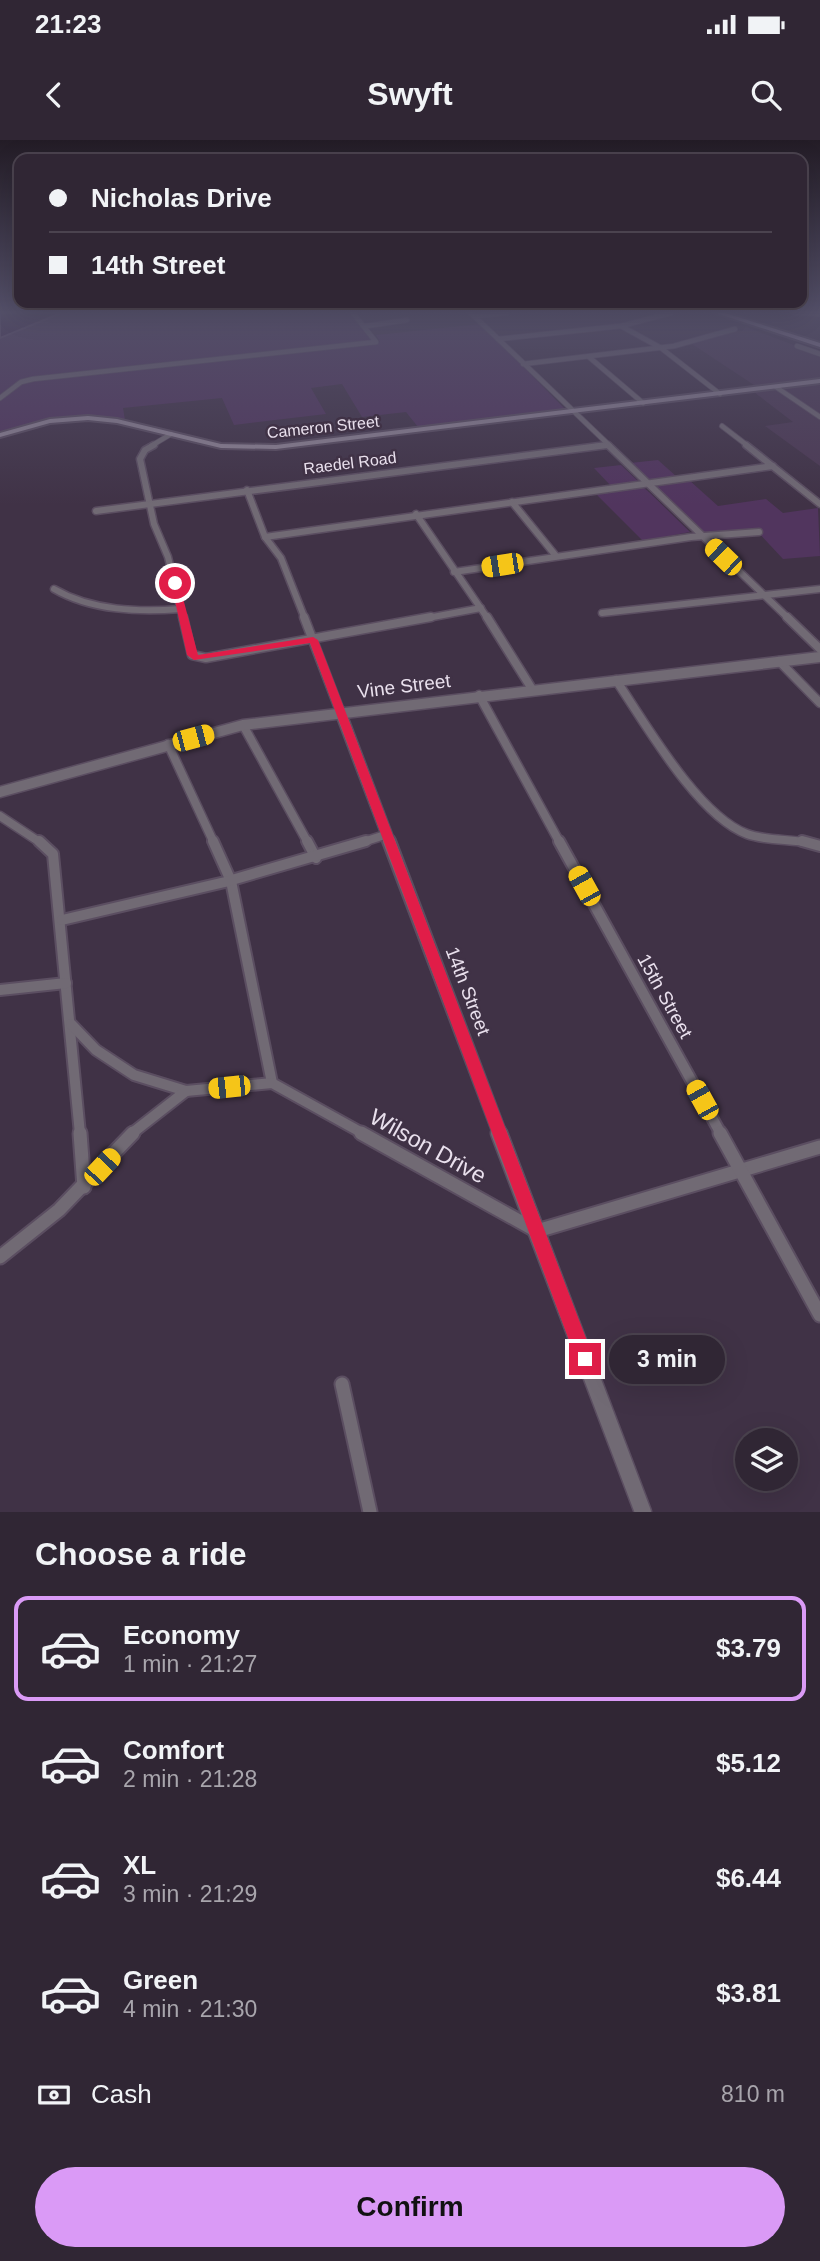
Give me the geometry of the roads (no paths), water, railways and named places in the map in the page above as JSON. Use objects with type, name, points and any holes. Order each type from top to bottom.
[{"type":"main road","name":"Cameron Street","points":[[0,435],[50,421],[88,418],[117,421],[220,446],[255,448],[820,381]]},
{"type":"street","points":[[0,398],[21,382],[53,377]]},
{"type":"street","points":[[537,377],[820,649]]},
{"type":"street","points":[[613,377],[643,403]]},
{"type":"street","points":[[698,377],[720,394]]},
{"type":"street","points":[[776,387],[820,417]]},
{"type":"street","points":[[722,426],[820,504]]},
{"type":"street","points":[[171,434],[141,454],[158,534],[169,557],[192,655],[197,658],[313,640],[481,608]]},
{"type":"street","name":"Raedel Road","points":[[96,511],[607,445]]},
{"type":"street","points":[[265,537],[773,466]]},
{"type":"street","name":"14th Street","points":[[247,490],[265,537],[281,558],[313,640],[643,1512]]},
{"type":"street","points":[[512,502],[556,556]]},
{"type":"street","points":[[416,514],[481,608],[532,689]]},
{"type":"street","points":[[454,572],[556,556],[758,532]]},
{"type":"street","points":[[54,589],[70,597],[139,612],[181,609]]},
{"type":"street","points":[[602,613],[820,589]]},
{"type":"street","name":"Vine Street","points":[[0,792],[243,724],[820,657]]},
{"type":"street","points":[[779,661],[820,703]]},
{"type":"street","points":[[616,680],[703,802],[722,821],[747,834],[781,837],[820,846]]},
{"type":"street","name":"15th Street","points":[[480,695],[820,1315]]},
{"type":"street","points":[[243,724],[316,858]]},
{"type":"street","points":[[71,1024],[96,1050],[134,1075],[186,1091],[272,1083],[231,881],[168,744]]},
{"type":"street","points":[[0,816],[31,834],[53,854],[62,920],[84,1187]]},
{"type":"street","points":[[62,920],[231,881],[316,858],[385,835]]},
{"type":"street","points":[[0,990],[66,983]]},
{"type":"street","name":"Wilson Drive","points":[[272,1083],[537,1231]]},
{"type":"street","points":[[0,1257],[40,1227],[84,1187],[147,1119],[186,1091]]},
{"type":"street","points":[[537,1231],[820,1147]]},
{"type":"street","points":[[342,1384],[370,1512]]}]
